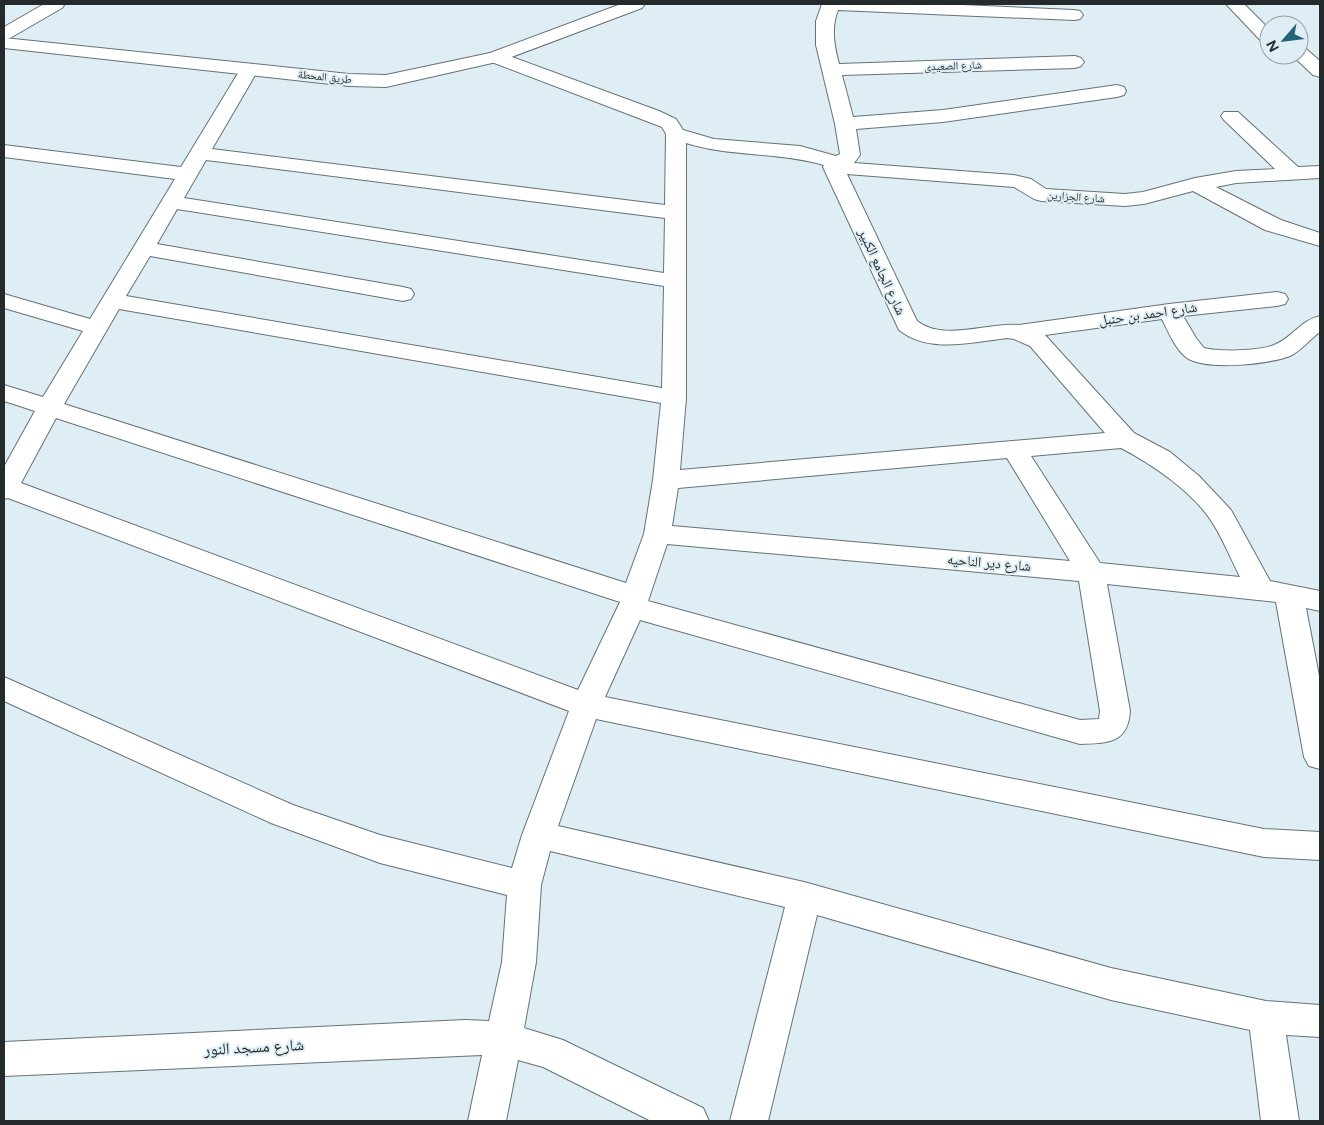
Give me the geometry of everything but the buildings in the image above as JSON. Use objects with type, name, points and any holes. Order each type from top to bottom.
[{"type":"street","points":[[4,34],[56,4]]},
{"type":"street","name":"طريق المحطة","points":[[4,43],[249,70],[367,81],[386,81],[495,57],[636,4]]},
{"type":"street","points":[[835,164],[850,155],[845,124],[825,45],[825,21],[830,4],[1074,15]]},
{"type":"street","points":[[1235,4],[1259,29]]},
{"type":"street","points":[[487,1121],[519,962],[524,885],[538,836],[586,705],[634,602],[657,534],[666,480],[674,398],[676,134],[669,123],[652,115],[495,57]]},
{"type":"street","points":[[1309,61],[1320,71]]},
{"type":"street","name":"شارع الصعيدى","points":[[832,70],[1075,62]]},
{"type":"street","points":[[249,70],[49,408],[5,489],[586,705],[1246,840],[1264,843],[1320,846]]},
{"type":"street","points":[[845,124],[943,116],[1117,91]]},
{"type":"street","points":[[1231,116],[1293,174]]},
{"type":"street","name":"شارع الجزارين","points":[[676,134],[712,145],[800,152],[835,164],[1014,181],[1024,183],[1041,195],[1106,200],[1144,198],[1195,184],[1236,177],[1320,172]]},
{"type":"street","points":[[4,152],[187,174]]},
{"type":"street","points":[[200,153],[675,213]]},
{"type":"street","name":"شارع الجامع الكبير","points":[[835,164],[907,325],[912,331],[931,337],[1007,331],[1019,332],[1038,341],[1125,439],[1161,458],[1190,482],[1222,516],[1260,589]]},
{"type":"street","points":[[1195,184],[1273,226],[1320,240]]},
{"type":"street","points":[[171,202],[674,282]]},
{"type":"street","points":[[144,248],[403,294]]},
{"type":"street","name":"شارع احمد بن حنبل","points":[[1019,332],[1168,311],[1277,299]]},
{"type":"street","points":[[4,301],[96,328]]},
{"type":"street","points":[[113,301],[674,398]]},
{"type":"street","points":[[1168,311],[1194,351],[1206,357],[1275,353],[1286,347],[1309,328],[1320,323]]},
{"type":"street","points":[[4,394],[634,602],[1070,729],[1092,733],[1105,731],[1114,724],[1115,712],[1091,572],[1014,449]]},
{"type":"street","points":[[666,480],[1125,439]]},
{"type":"street","name":"شارع دير الناحيه","points":[[657,534],[1091,572],[1260,589],[1320,601]]},
{"type":"street","points":[[1289,595],[1320,757]]},
{"type":"street","points":[[4,688],[282,814],[380,849],[524,885]]},
{"type":"street","points":[[538,836],[804,897],[1111,984],[1266,1017],[1320,1021]]},
{"type":"street","points":[[749,1121],[804,897]]},
{"type":"street","points":[[1266,1017],[1280,1121]]},
{"type":"street","name":"شارع مسجد النور","points":[[4,1059],[466,1037],[504,1039],[550,1052],[690,1121]]}]
